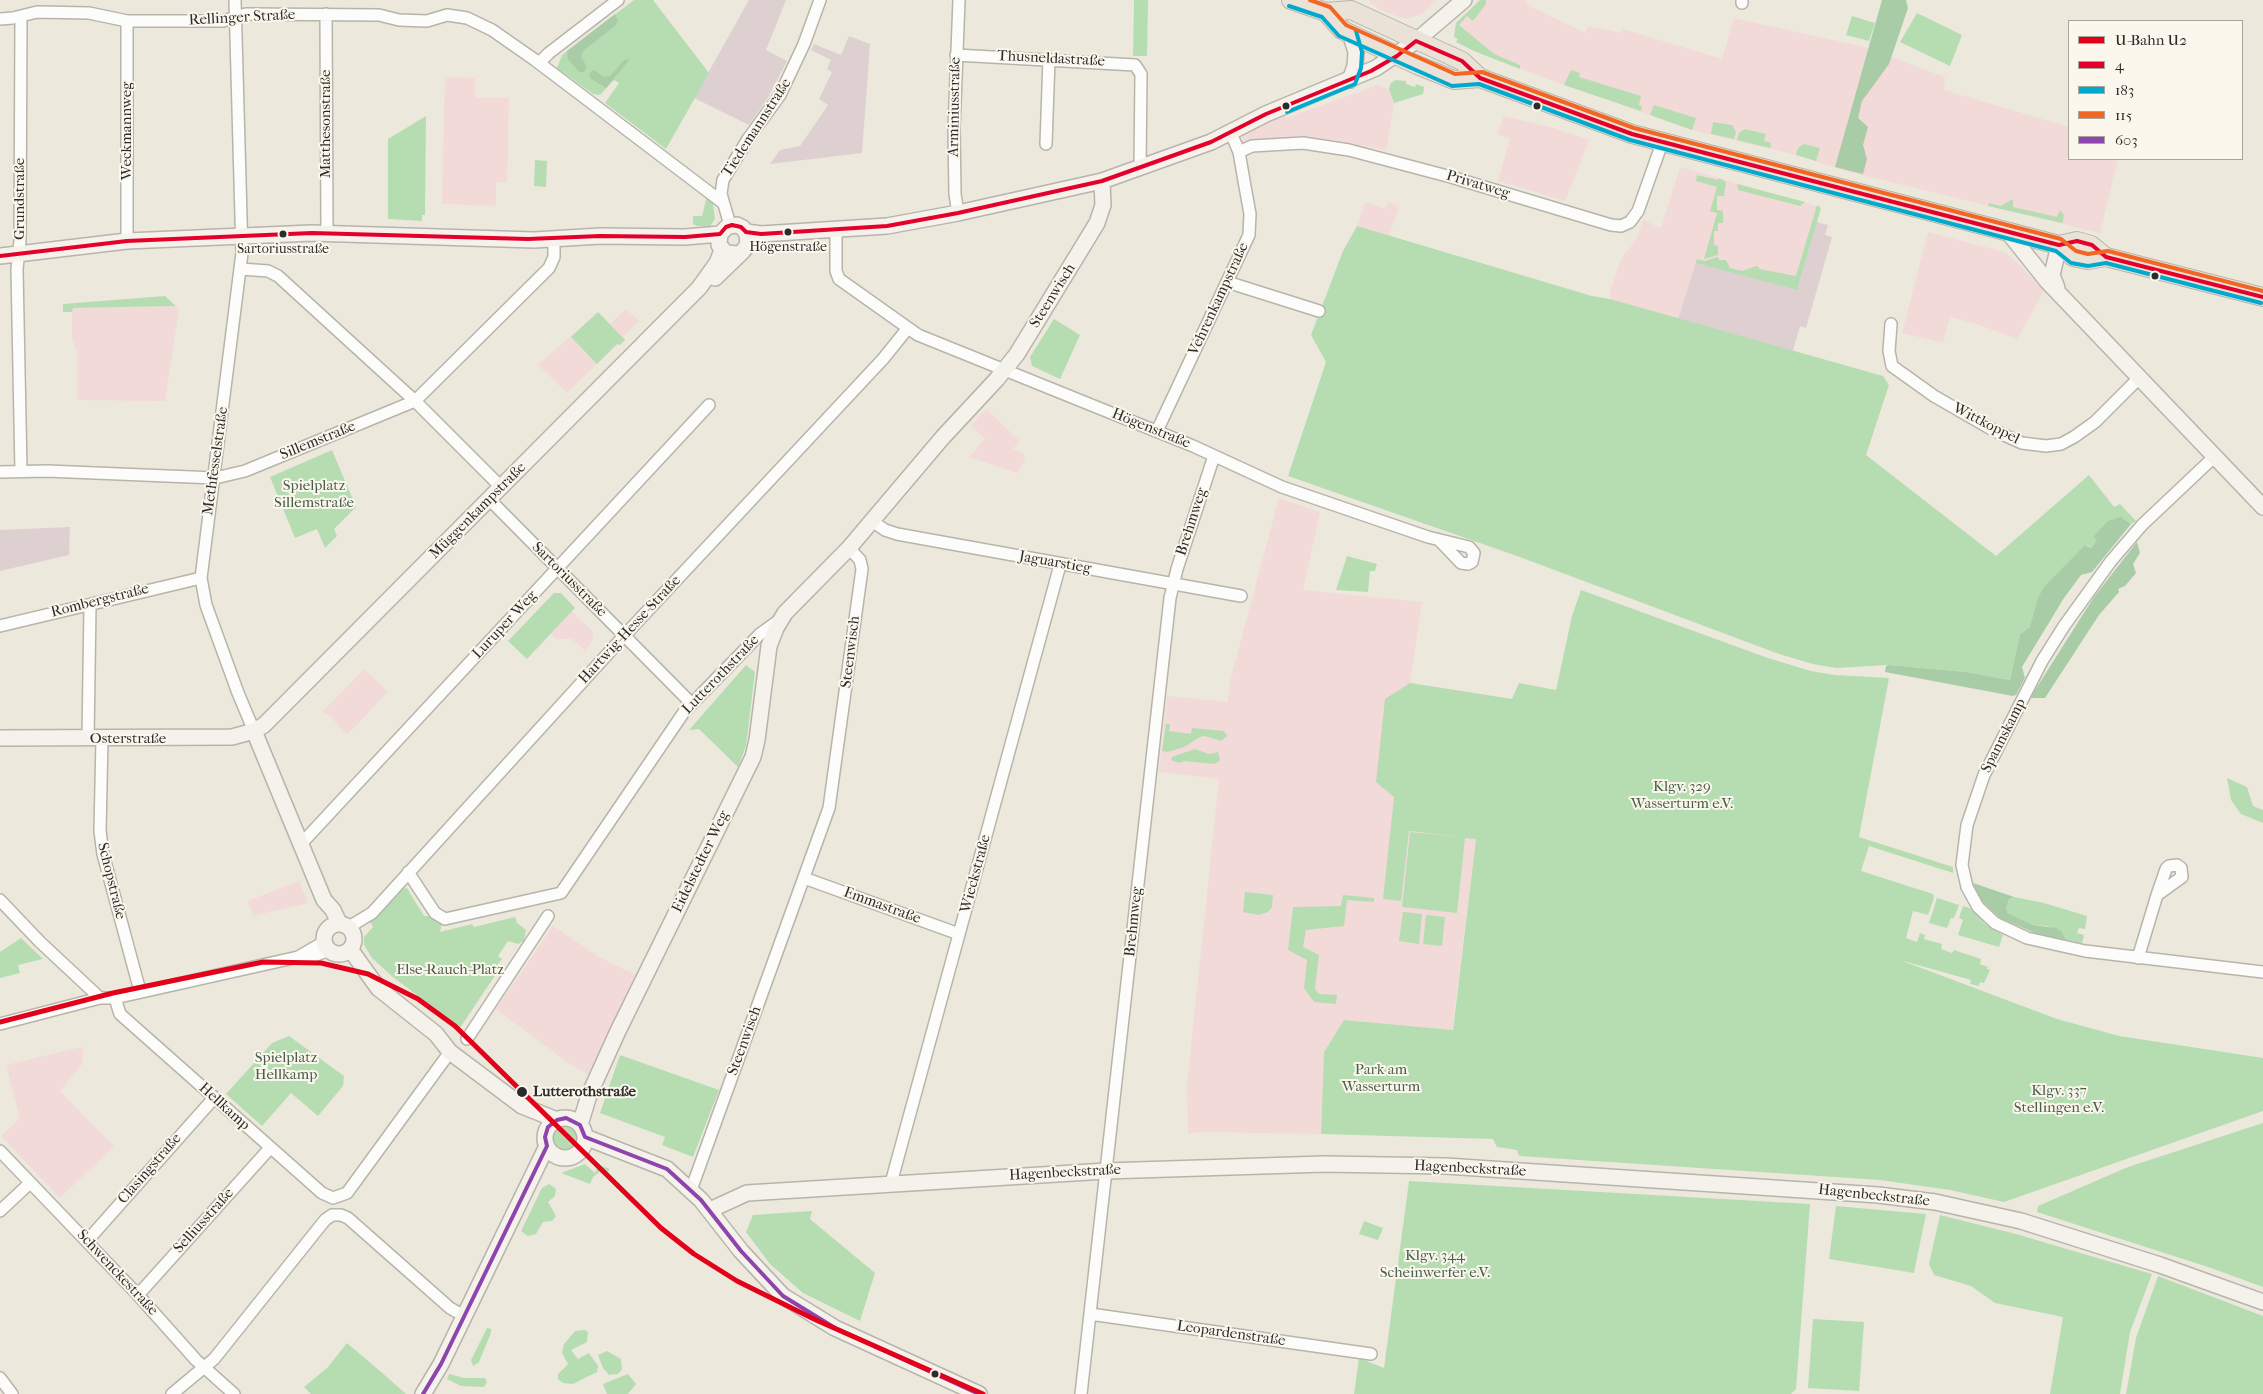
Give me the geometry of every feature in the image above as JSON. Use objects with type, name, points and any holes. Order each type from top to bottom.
[{"type":"main road","points":[[1290,0],[1326,12],[1351,10],[1416,41],[1462,60],[1480,78]]},
{"type":"main road","points":[[1326,12],[1342,30],[1454,80],[1480,78],[1662,142],[2059,245],[2073,257],[2088,260],[2106,257],[2263,297]]},
{"type":"street","name":"Methfesselstraße","points":[[235,0],[242,237],[241,269],[201,578],[208,614],[324,900],[324,914],[354,939],[337,949]]},
{"type":"street","points":[[618,0],[549,52],[539,63],[722,202],[723,239],[729,254],[744,244],[836,234],[887,226],[958,213],[1102,181],[1197,148],[1231,133],[1266,114],[1350,80],[1397,56],[1464,0]]},
{"type":"street","name":"Tiedemannstraße","points":[[722,202],[720,190],[723,180],[748,139],[780,95],[801,52],[820,0]]},
{"type":"street","name":"Arminiusstraße","points":[[958,0],[954,137],[955,194],[958,213]]},
{"type":"street","name":"Rellinger Straße","points":[[0,19],[37,12],[89,13],[127,21],[223,21],[246,14],[326,14],[379,15],[407,21],[427,21],[447,15],[484,25],[539,63]]},
{"type":"street","name":"Matthesonstraße","points":[[326,14],[326,233]]},
{"type":"street","name":"Grundstraße","points":[[21,16],[19,254],[17,269],[21,471]]},
{"type":"street","name":"Weckmannweg","points":[[127,21],[128,241]]},
{"type":"street","points":[[1350,33],[1356,52],[1355,66],[1350,80]]},
{"type":"street","name":"Thusneldastraße","points":[[956,55],[1129,63],[1138,68],[1141,74],[1140,167]]},
{"type":"street","points":[[1046,144],[1049,59]]},
{"type":"street","name":"Vehrenkampstraße","points":[[1157,431],[1250,231],[1250,214],[1239,152],[1231,133]]},
{"type":"street","name":"Privatweg","points":[[1239,152],[1252,146],[1303,143],[1356,152],[1451,176],[1611,226],[1621,226],[1630,222],[1638,211],[1662,142]]},
{"type":"street","name":"Steenwisch","points":[[691,1190],[829,808],[862,569],[860,560],[849,548],[926,456],[1004,371],[1035,325],[1097,223],[1103,205],[1102,181]]},
{"type":"street","points":[[0,256],[128,241],[326,233],[554,239],[600,236],[723,239],[739,226],[744,244]]},
{"type":"street","points":[[2008,232],[2047,281],[2263,508]]},
{"type":"street","name":"Högenstraße","points":[[836,234],[839,279],[923,338],[1004,371],[1058,390],[1306,496],[1439,540]]},
{"type":"street","name":"Sillemstraße","points":[[0,472],[21,471],[215,478],[245,471],[415,401],[549,268],[554,257],[554,239]]},
{"type":"street","name":"Müggenkampstraße","points":[[254,731],[272,718],[699,288],[717,263],[723,239]]},
{"type":"street","name":"Müggenkampstraße","points":[[699,288],[716,276],[744,244]]},
{"type":"street","points":[[2059,245],[2052,275],[2059,292]]},
{"type":"street","points":[[241,269],[268,271],[278,276],[415,401],[501,487]]},
{"type":"street","points":[[1227,282],[1319,310]]},
{"type":"street","name":"Wittkoppel","points":[[1891,324],[1890,351],[1892,366],[1942,401],[1993,430],[2022,443],[2046,446],[2061,444],[2074,438],[2095,422],[2140,377]]},
{"type":"street","name":"Hartwig-Hesse-Straße","points":[[339,926],[372,913],[624,636],[884,359],[908,328]]},
{"type":"street","name":"Luruper Weg","points":[[301,844],[709,405]]},
{"type":"street","name":"Brehmweg","points":[[1081,1394],[1172,586],[1214,456]]},
{"type":"street","name":"Spannskamp","points":[[2214,456],[2139,529],[2111,561],[2064,626],[2031,680],[2024,698],[1996,747],[1976,794],[1964,839],[1962,865],[1967,887],[1978,907],[1995,923],[2012,932],[2053,945],[2138,958],[2263,972]]},
{"type":"street","name":"Sartoriusstraße","points":[[489,499],[691,703]]},
{"type":"street","name":"Jaguarstieg","points":[[872,520],[885,530],[896,534],[1172,586],[1241,596]]},
{"type":"street","name":"Lutterothstraße","points":[[408,872],[435,914],[445,920],[561,894],[691,703],[760,634],[781,619],[849,548]]},
{"type":"street","name":"Wieckstraße","points":[[891,1184],[1060,564]]},
{"type":"street","name":"Rombergstraße","points":[[0,626],[201,578]]},
{"type":"street","name":"Schopstraße","points":[[90,604],[100,831],[103,854],[140,991]]},
{"type":"street","name":"Eidelstedter Weg","points":[[575,1130],[589,1094],[753,757],[757,740],[769,646],[781,619]]},
{"type":"street","name":"Osterstraße","points":[[0,738],[232,737],[254,731]]},
{"type":"street","name":"Emmastraße","points":[[804,878],[959,934]]},
{"type":"street","points":[[2138,958],[2157,895]]},
{"type":"street","points":[[0,900],[40,942],[100,998]]},
{"type":"street","points":[[467,1039],[548,916]]},
{"type":"street","points":[[339,926],[324,936],[378,988],[436,1034],[450,1052],[522,1106],[667,1169],[710,1210],[741,1251],[784,1296],[835,1328],[979,1394]]},
{"type":"street","points":[[0,1024],[100,998],[115,998],[298,956],[337,949]]},
{"type":"street","name":"Hellkamp","points":[[115,998],[120,1014],[270,1148],[327,1196],[336,1198],[346,1193],[450,1052]]},
{"type":"street","name":"Clasingstraße","points":[[87,1241],[214,1098]]},
{"type":"street","points":[[522,1106],[558,1157]]},
{"type":"street","points":[[546,1139],[575,1130]]},
{"type":"street","points":[[528,1184],[558,1157],[574,1156],[575,1130]]},
{"type":"street","points":[[423,1394],[437,1372],[528,1184],[546,1139]]},
{"type":"street","name":"Selliusstraße","points":[[138,1295],[270,1148]]},
{"type":"street","name":"Schwenckestraße","points":[[0,1152],[87,1241],[205,1368],[234,1394]]},
{"type":"street","name":"Hagenbeckstraße","points":[[710,1210],[747,1193],[1185,1166],[1376,1164],[1521,1171],[1878,1194],[1935,1202],[2021,1221],[2160,1265],[2263,1302]]},
{"type":"street","points":[[0,1211],[30,1182]]},
{"type":"street","points":[[172,1394],[205,1368],[325,1220],[335,1215],[348,1218],[450,1308],[464,1316]]},
{"type":"street","name":"Leopardenstraße","points":[[1090,1314],[1371,1354]]},
{"type":"street","points":[[0,1378],[12,1394]]},
{"type":"shaded area","points":[[749,0],[786,0],[766,50],[787,61],[767,99],[749,125],[694,98]]},
{"type":"shaded area","points":[[1368,0],[1437,0],[1422,14],[1405,19],[1381,10]]},
{"type":"shaded area","points":[[1480,0],[1524,0],[1532,7],[1585,33],[1589,26],[1621,33],[1623,29],[1722,59],[1734,18],[1864,47],[1945,77],[1944,90],[2068,127],[2068,160],[2118,160],[2100,233],[1845,171],[1796,155],[1692,130],[1474,51],[1456,42],[1458,39],[1454,37],[1456,23]]},
{"type":"shaded area","points":[[849,36],[870,44],[862,153],[770,164],[780,150],[800,146],[828,105],[819,99],[832,72],[827,69],[831,60],[811,50],[814,44],[841,55]]},
{"type":"shaded area","points":[[445,77],[475,78],[475,98],[509,98],[507,182],[496,182],[496,206],[442,204]]},
{"type":"shaded area","points":[[1378,85],[1389,89],[1394,104],[1386,150],[1300,136],[1242,143],[1242,135],[1282,116],[1287,118]]},
{"type":"shaded area","points":[[1504,116],[1554,128],[1589,140],[1565,201],[1498,181],[1510,139],[1497,134]]},
{"type":"shaded area","points":[[1680,167],[1820,207],[1798,286],[1697,259],[1678,319],[1610,299],[1610,292],[1620,261],[1637,238],[1643,220],[1661,228]]},
{"type":"shaded area","points":[[1365,202],[1386,209],[1388,202],[1399,206],[1389,236],[1357,226]]},
{"type":"shaded area","points":[[1816,222],[1828,225],[1825,235],[1832,237],[1806,328],[1800,326],[1793,351],[1678,319],[1697,259],[1798,286]]},
{"type":"shaded area","points":[[1928,232],[2004,252],[2018,263],[2044,291],[2017,339],[1977,324],[1950,317],[1943,343],[1902,333]]},
{"type":"shaded area","points":[[176,306],[179,310],[165,401],[77,400],[77,353],[72,337],[72,308]]},
{"type":"shaded area","points":[[626,309],[639,321],[623,337],[625,340],[617,345],[567,393],[538,365],[598,312],[610,324]]},
{"type":"shaded area","points":[[986,409],[1020,441],[1013,449],[1024,454],[1025,461],[1017,473],[969,457],[985,439],[971,426]]},
{"type":"shaded area","points":[[1279,498],[1320,512],[1303,590],[1422,602],[1410,683],[1488,695],[1476,838],[1452,1030],[1344,1020],[1324,1052],[1321,1134],[1199,1132],[1188,1134],[1187,1085],[1219,779],[1159,772],[1167,696],[1228,702],[1230,681]]},
{"type":"shaded area","points":[[70,527],[69,555],[0,571],[0,530]]},
{"type":"shaded area","points":[[572,611],[577,616],[575,618],[579,618],[593,632],[593,640],[585,651],[572,639],[556,639],[551,634]]},
{"type":"shaded area","points":[[364,669],[388,692],[347,735],[330,716],[322,712]]},
{"type":"shaded area","points":[[299,881],[308,903],[253,916],[248,901]]},
{"type":"shaded area","points":[[553,926],[599,957],[636,975],[588,1074],[570,1064],[496,1009]]},
{"type":"shaded area","points":[[82,1047],[84,1055],[81,1060],[83,1063],[60,1091],[114,1146],[60,1198],[1,1136],[20,1118],[6,1065]]},
{"type":"green space","points":[[634,0],[653,0],[709,73],[666,149],[605,103],[619,83],[614,80],[600,95],[593,94],[557,68],[562,55]]},
{"type":"green space","points":[[1134,0],[1148,0],[1147,56],[1133,56]]},
{"type":"green space","points":[[1480,0],[1486,0],[1486,4],[1473,21],[1467,16],[1459,25],[1494,54],[1520,65],[1520,69],[1456,42],[1458,39],[1454,37],[1456,23]]},
{"type":"green space","points":[[1882,0],[1906,0],[1908,8],[1889,64],[1862,101],[1858,118],[1868,127],[1863,145],[1867,159],[1863,174],[1835,167]]},
{"type":"green space","points":[[1917,13],[1962,35],[1950,66],[1900,42]]},
{"type":"green space","points":[[615,14],[618,21],[615,26],[583,51],[581,57],[586,65],[586,69],[584,72],[579,72],[568,59],[567,51]]},
{"type":"green space","points":[[1852,16],[1875,23],[1869,41],[1846,35]]},
{"type":"green space","points":[[630,59],[606,88],[590,78],[589,74],[594,70],[604,77],[610,76],[624,60]]},
{"type":"green space","points":[[1571,70],[1580,73],[1579,77],[1641,96],[1639,105],[1642,106],[1641,111],[1564,85]]},
{"type":"green space","points":[[1395,80],[1406,81],[1406,84],[1415,87],[1416,84],[1424,87],[1423,94],[1394,103],[1389,89],[1391,83]]},
{"type":"green space","points":[[1654,105],[1696,118],[1692,130],[1650,115]]},
{"type":"green space","points":[[426,116],[425,215],[422,215],[422,221],[388,219],[388,139]]},
{"type":"green space","points":[[1713,122],[1732,125],[1736,132],[1734,139],[1711,134]]},
{"type":"green space","points":[[1745,129],[1766,134],[1764,141],[1771,143],[1770,148],[1737,140],[1739,133]]},
{"type":"green space","points":[[1804,144],[1820,148],[1816,161],[1796,155],[1798,148]]},
{"type":"green space","points":[[535,160],[547,161],[546,187],[534,186]]},
{"type":"green space","points":[[1697,175],[1718,180],[1719,178],[1726,182],[1724,196],[1717,196],[1717,210],[1723,211],[1723,223],[1718,223],[1718,231],[1714,231],[1714,245],[1718,246],[1718,255],[1704,259],[1717,213],[1710,211],[1717,187],[1696,181]]},
{"type":"green space","points":[[1737,184],[1805,202],[1800,206],[1738,190]]},
{"type":"green space","points":[[707,196],[713,204],[715,219],[710,226],[697,226],[693,224],[693,216],[702,216]]},
{"type":"green space","points":[[2013,199],[2013,207],[2057,217],[2060,210],[2064,215],[2063,221],[2062,223],[1988,206],[1989,203],[2001,206]]},
{"type":"green space","points":[[1817,205],[1821,208],[1797,290],[1696,263],[1697,259],[1704,261],[1718,257],[1719,260],[1726,260],[1730,268],[1742,271],[1756,266],[1759,269],[1796,276]]},
{"type":"green space","points":[[1357,226],[1592,296],[1610,299],[1883,376],[1889,385],[1866,455],[1996,556],[2089,475],[2114,507],[2120,504],[2136,521],[2131,524],[2124,519],[2091,548],[2087,545],[2030,627],[2020,634],[2010,680],[1966,672],[1889,665],[1836,668],[1813,664],[1779,654],[1517,556],[1288,476],[1326,362],[1311,335],[1343,251]]},
{"type":"green space","points":[[165,296],[176,306],[73,308],[72,312],[63,312],[63,304]]},
{"type":"green space","points":[[598,312],[625,340],[620,345],[617,344],[597,364],[571,337]]},
{"type":"green space","points":[[1054,319],[1080,335],[1060,379],[1032,366],[1030,357]]},
{"type":"green space","name":"Spielplatz Sillemstraße","points":[[332,450],[356,507],[334,529],[337,536],[325,548],[317,529],[295,538],[270,477]]},
{"type":"green space","points":[[2121,517],[2131,524],[2092,572],[2081,575],[2064,598],[2022,667],[2025,678],[2016,695],[2013,696],[1885,672],[1886,666],[1889,665],[1966,672],[2010,680],[2020,634],[2030,627],[2038,598],[2044,587],[2085,545],[2091,548],[2097,541],[2094,536],[2108,521]]},
{"type":"green space","points":[[2137,542],[2140,553],[2133,564],[2136,573],[2125,586],[2118,589],[2119,592],[2099,615],[2045,698],[2030,698],[2094,597]]},
{"type":"green space","points":[[1347,556],[1377,564],[1375,571],[1370,571],[1368,592],[1336,590]]},
{"type":"green space","points":[[1581,590],[1768,658],[1811,671],[1835,675],[1889,678],[1859,837],[1953,867],[1953,873],[1869,846],[1861,871],[1933,894],[1934,898],[1928,915],[1913,911],[1906,938],[1917,942],[1920,933],[1925,935],[1924,939],[1942,944],[1941,949],[1952,953],[1954,950],[1981,959],[1980,964],[1988,967],[1987,969],[1990,970],[1984,983],[1980,982],[1979,986],[1970,984],[1971,980],[1900,960],[2057,1019],[2119,1036],[2263,1058],[2263,1111],[2004,1202],[1950,1190],[1880,1180],[1519,1156],[1517,1150],[1497,1147],[1493,1139],[1321,1134],[1324,1052],[1344,1020],[1453,1030],[1476,839],[1465,838],[1457,913],[1402,907],[1410,832],[1463,837],[1409,831],[1401,901],[1383,899],[1394,797],[1376,782],[1385,699],[1410,683],[1512,699],[1519,683],[1556,690],[1572,616]]},
{"type":"green space","points":[[554,593],[561,593],[575,608],[527,659],[508,641]]},
{"type":"green space","points":[[746,665],[755,672],[746,746],[738,767],[699,729],[689,730]]},
{"type":"green space","points":[[1166,724],[1170,724],[1169,731],[1191,734],[1192,728],[1224,731],[1227,736],[1221,741],[1205,736],[1200,737],[1184,747],[1168,752],[1162,751]]},
{"type":"green space","points":[[1195,749],[1209,754],[1218,752],[1220,760],[1215,764],[1185,761],[1179,763],[1171,760],[1172,757]]},
{"type":"green space","points":[[2227,778],[2247,787],[2253,806],[2263,810],[2263,823],[2241,814],[2231,800]]},
{"type":"green space","points":[[1973,883],[2014,897],[2009,899],[2006,908],[2008,913],[2033,925],[2056,928],[2062,932],[2066,940],[2035,933],[2000,918],[1980,899]]},
{"type":"green space","name":"Else-Rauch-Platz","points":[[407,888],[424,916],[433,916],[442,924],[440,932],[472,924],[474,927],[515,917],[517,923],[526,930],[524,941],[518,944],[508,941],[498,956],[502,959],[496,967],[498,971],[460,1028],[393,977],[372,958],[364,945],[364,937],[373,927],[370,922],[401,889]]},
{"type":"green space","points":[[1245,892],[1273,895],[1272,907],[1268,912],[1259,915],[1243,912]]},
{"type":"green space","points":[[1343,895],[1374,898],[1374,902],[1347,900],[1344,926],[1306,930],[1303,947],[1319,955],[1315,989],[1319,994],[1337,995],[1336,1004],[1314,1002],[1304,988],[1307,960],[1288,950],[1293,907],[1341,906]]},
{"type":"green space","points":[[2014,897],[2044,903],[2087,916],[2085,929],[2079,928],[2077,933],[2084,935],[2082,943],[2066,940],[2062,932],[2047,926],[2033,925],[2008,913],[2006,908],[2009,899]]},
{"type":"green space","points":[[1937,898],[1959,905],[1954,918],[1951,918],[1947,928],[1929,923]]},
{"type":"green space","points":[[1963,906],[1970,908],[1985,924],[2003,935],[1999,947],[1958,935],[1963,920],[1959,918]]},
{"type":"green space","points":[[1403,912],[1422,914],[1419,944],[1399,941]]},
{"type":"green space","points":[[1426,915],[1445,917],[1442,946],[1423,944]]},
{"type":"green space","points":[[21,938],[43,959],[18,965],[20,973],[0,978],[0,952]]},
{"type":"green space","name":"Spielplatz Hellkamp","points":[[289,1036],[344,1076],[343,1086],[318,1116],[291,1093],[262,1126],[226,1094],[272,1043]]},
{"type":"green space","points":[[620,1055],[719,1090],[693,1157],[662,1145],[665,1137],[600,1113]]},
{"type":"green space","points":[[2263,1123],[2263,1287],[2211,1268],[2037,1212],[2038,1206],[2128,1167]]},
{"type":"green space","points":[[565,1126],[570,1127],[576,1133],[576,1143],[570,1149],[565,1150],[560,1149],[554,1143],[553,1138],[554,1133],[560,1127]]},
{"type":"green space","points":[[585,1164],[595,1173],[598,1165],[610,1169],[606,1174],[602,1170],[593,1177],[590,1184],[561,1173]]},
{"type":"green space","name":"Klgv. 344 Scheinwerfer e.V.","points":[[1409,1181],[1810,1204],[1796,1389],[1791,1394],[1354,1394],[1359,1358],[1384,1368]]},
{"type":"green space","points":[[549,1184],[556,1189],[555,1196],[548,1202],[556,1216],[552,1221],[543,1222],[536,1234],[528,1236],[521,1231],[542,1188]]},
{"type":"green space","points":[[1836,1206],[1926,1214],[1914,1273],[1829,1259]]},
{"type":"green space","points":[[812,1211],[810,1219],[875,1273],[860,1321],[803,1293],[770,1264],[746,1232],[753,1215]]},
{"type":"green space","points":[[1940,1215],[2016,1234],[2152,1274],[2130,1332],[2120,1394],[2050,1394],[2063,1317],[1995,1303],[1971,1286],[1934,1275],[1929,1264]]},
{"type":"green space","points":[[1364,1221],[1383,1228],[1378,1240],[1359,1234]]},
{"type":"green space","points":[[2158,1276],[2263,1316],[2263,1394],[2126,1394],[2136,1338]]},
{"type":"green space","points":[[1813,1319],[1864,1322],[1859,1391],[1808,1388]]},
{"type":"green space","points":[[487,1328],[491,1329],[491,1333],[479,1362],[473,1366],[471,1360]]},
{"type":"green space","points":[[585,1330],[588,1332],[587,1342],[571,1350],[578,1359],[589,1353],[598,1366],[597,1372],[573,1384],[563,1383],[558,1379],[558,1374],[568,1364],[562,1353],[564,1344],[575,1331]]},
{"type":"green space","points":[[347,1343],[406,1394],[311,1394],[304,1387],[328,1367]]},
{"type":"green space","points":[[607,1351],[621,1359],[622,1369],[618,1374],[609,1375],[603,1368],[598,1355]]},
{"type":"green space","points":[[449,1374],[464,1378],[485,1378],[487,1382],[484,1387],[461,1386],[447,1379]]},
{"type":"green space","points":[[628,1374],[636,1384],[628,1394],[607,1394],[603,1384]]},
{"type":"metro line","name":"U2","points":[[0,1022],[113,993],[263,962],[321,963],[368,974],[418,999],[455,1026],[661,1228],[694,1254],[737,1281],[816,1320],[983,1394]]},
{"type":"transit line","name":"115","points":[[1310,0],[1330,7],[1346,25],[1455,74],[1482,72],[1634,128],[2061,239],[2076,251],[2088,254],[2108,251],[2263,291]]},
{"type":"transit line","name":"183","points":[[1289,6],[1322,17],[1339,36],[1452,86],[1479,84],[1630,140],[2056,251],[2071,263],[2088,266],[2106,263],[2261,303]]},
{"type":"transit line","name":"183","points":[[1287,112],[1355,84],[1361,68],[1362,52],[1356,31]]},
{"type":"transit line","name":"4","points":[[0,256],[127,241],[312,233],[528,239],[600,236],[685,237],[720,234],[726,227],[732,225],[741,227],[746,232],[761,234],[887,226],[958,213],[1102,181],[1211,142],[1266,114],[1371,71],[1397,56],[1416,41],[1462,61],[1480,78],[1632,134],[2059,245],[2077,241],[2092,245],[2106,257],[2263,297]]},
{"type":"transit line","name":"603","points":[[423,1394],[441,1364],[547,1146],[545,1137],[548,1127],[557,1120],[566,1118],[580,1125],[585,1137],[667,1169],[701,1200],[741,1251],[783,1296],[835,1328],[979,1394]]},
{"type":"place","name":"Högenstraße","points":[[788,232]]},
{"type":"place","name":"Sartoriusstraße","points":[[283,234]]},
{"type":"place","name":"Lutterothstraße","points":[[522,1092]]},
{"type":"park label","name":"Klgv. 329 Wasserturm e.V.","points":[[1682,796]]},
{"type":"park label","name":"Park am Wasserturm","points":[[1381,1078]]},
{"type":"park label","name":"Klgv. 337 Stellingen e.V.","points":[[2059,1100]]}]
